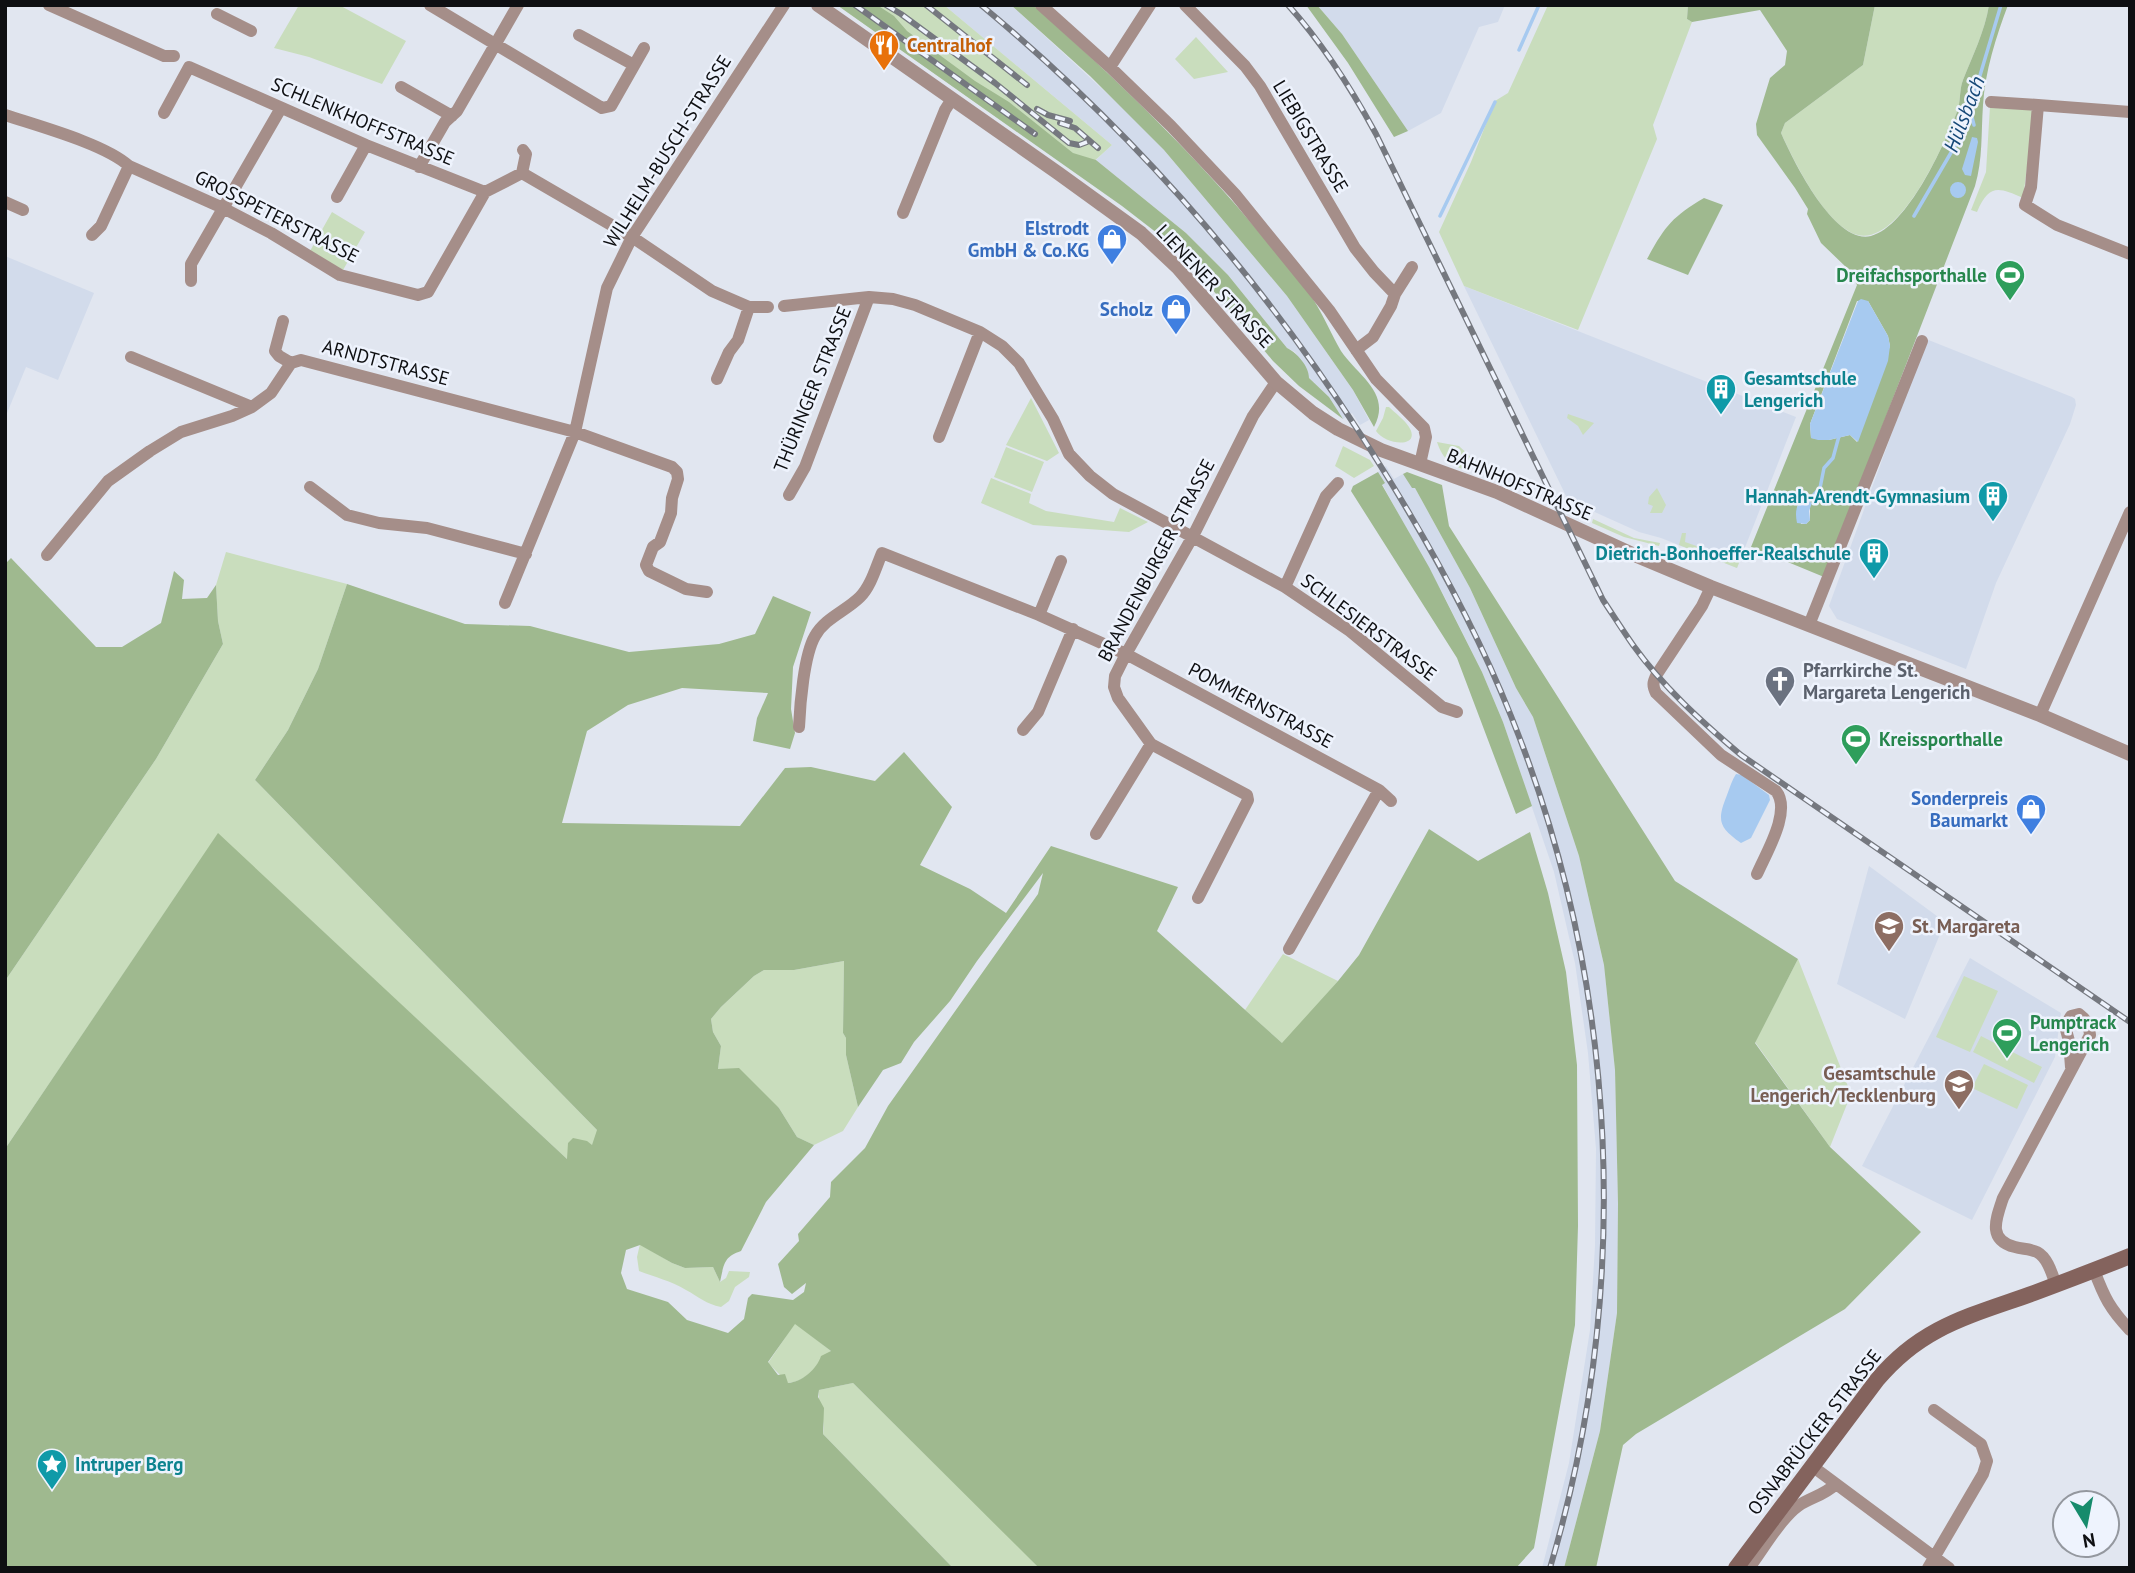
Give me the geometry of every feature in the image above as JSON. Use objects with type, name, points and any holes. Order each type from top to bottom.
[{"type":"main road","name":"OSNABRÜCKER STRASSE","points":[[1736,1568],[1883,1373],[1911,1346],[1932,1331],[1961,1319],[2130,1256]]},
{"type":"street","points":[[49,5],[83,11],[164,56],[174,57]]},
{"type":"street","points":[[430,5],[603,108],[611,106],[644,48]]},
{"type":"street","points":[[419,167],[445,122],[457,111],[518,5]]},
{"type":"street","name":"WILHELM-BUSCH-STRASSE","points":[[505,603],[575,432],[607,288],[632,237],[784,5]]},
{"type":"street","name":"LIENENER STRASSE","points":[[818,5],[1141,233],[1178,268],[1276,382],[1313,413],[1338,429],[1381,450],[1420,464]]},
{"type":"street","name":"BAHNHOFSTRASSE","points":[[1041,5],[1171,126],[1235,194],[1329,310],[1385,390],[1424,428],[1426,437],[1420,464],[1497,492],[1711,587],[2040,715],[2130,754]]},
{"type":"street","points":[[1110,67],[1150,5]]},
{"type":"street","name":"LIEBIGSTRASSE","points":[[1185,5],[1237,58],[1260,86],[1355,248],[1395,294]]},
{"type":"street","points":[[217,13],[251,31]]},
{"type":"street","points":[[579,35],[634,65]]},
{"type":"street","name":"SCHLENKHOFFSTRASSE","points":[[164,113],[189,67],[366,145],[485,192]]},
{"type":"street","points":[[401,88],[452,116]]},
{"type":"street","points":[[903,213],[952,99]]},
{"type":"street","points":[[1990,102],[2130,112]]},
{"type":"street","points":[[2039,105],[2031,187],[2025,205],[2057,225],[2130,254]]},
{"type":"street","points":[[191,281],[191,264],[281,108]]},
{"type":"street","name":"GROSSPETERSTRASSE","points":[[5,115],[120,158],[128,166],[223,208],[271,233],[340,275],[418,295],[428,292],[485,192]]},
{"type":"street","points":[[337,197],[366,145]]},
{"type":"street","points":[[522,173],[526,154],[523,150]]},
{"type":"street","points":[[92,235],[101,226],[128,166]]},
{"type":"street","points":[[522,173],[632,237],[712,291],[749,307],[768,307]]},
{"type":"street","points":[[485,192],[522,173]]},
{"type":"street","points":[[5,202],[23,210]]},
{"type":"street","points":[[1356,351],[1373,337],[1412,267]]},
{"type":"street","name":"SCHLESIERSTRASSE","points":[[784,306],[869,297],[893,299],[915,304],[980,332],[1002,346],[1019,363],[1053,419],[1069,454],[1090,476],[1113,494],[1285,587],[1350,631],[1442,707],[1457,712]]},
{"type":"street","name":"THÜRINGER STRASSE","points":[[789,495],[804,467],[869,297]]},
{"type":"street","points":[[717,379],[729,352],[738,340],[749,307]]},
{"type":"street","points":[[47,555],[108,481],[181,432],[232,416],[252,407],[271,393],[291,363],[275,351],[283,321]]},
{"type":"street","points":[[939,437],[980,332]]},
{"type":"street","points":[[1808,625],[1922,341]]},
{"type":"street","points":[[131,357],[252,407]]},
{"type":"street","name":"ARNDTSTRASSE","points":[[291,363],[301,360],[575,432],[672,467],[677,472],[678,479],[671,513],[660,542],[653,547],[646,565],[649,571],[686,589],[707,592]]},
{"type":"street","name":"BRANDENBURGER STRASSE","points":[[1198,898],[1248,800],[1247,795],[1151,744],[1118,698],[1114,687],[1115,676],[1193,536],[1253,416],[1276,382]]},
{"type":"street","points":[[1285,587],[1326,496],[1338,483]]},
{"type":"street","points":[[310,487],[347,515],[379,523],[427,528],[526,554]]},
{"type":"street","points":[[2040,715],[2130,512]]},
{"type":"street","name":"POMMERNSTRASSE","points":[[799,727],[801,694],[813,637],[823,625],[860,597],[882,553],[1073,629],[1126,654],[1379,790],[1391,801]]},
{"type":"street","points":[[1039,615],[1061,561]]},
{"type":"street","points":[[1711,587],[1702,606],[1657,674],[1653,688],[1721,755],[1776,791],[1782,798],[1781,817],[1756,874]]},
{"type":"street","points":[[1023,730],[1038,712],[1073,629]]},
{"type":"street","points":[[1096,834],[1151,744]]},
{"type":"street","points":[[1289,949],[1379,790]]},
{"type":"street","points":[[2056,1285],[2044,1258],[2035,1251],[2002,1243],[1996,1234],[1995,1223],[2003,1198],[2071,1067]]},
{"type":"street","points":[[2094,1270],[2105,1299],[2130,1330]]},
{"type":"street","points":[[1931,1563],[1983,1474],[1987,1461],[1981,1444],[1934,1410]]},
{"type":"street","points":[[1812,1466],[1931,1563],[1949,1568]]},
{"type":"street","name":"OSNABRÜCKER STRASSE","points":[[1749,1568],[1790,1513],[1799,1505],[1825,1494],[1836,1483]]},
{"type":"shaded area","points":[[944,5],[1011,5],[1125,110],[1164,150],[1287,296],[1353,390],[1369,420],[1360,425],[1352,413],[1343,419],[1329,397],[1309,378],[1295,352],[1287,348],[1228,275],[1186,233],[1096,160],[1112,145]]},
{"type":"shaded area","points":[[1317,5],[1505,5],[1498,22],[1479,27],[1441,113],[1408,131],[1342,34]]},
{"type":"shaded area","points":[[5,256],[94,293],[58,380],[26,367],[5,418]]},
{"type":"shaded area","points":[[1464,286],[1796,417],[1737,568],[1639,532],[1568,500]]},
{"type":"shaded area","points":[[1926,339],[2072,397],[2076,405],[2070,424],[1996,583],[1966,669],[1837,619],[1829,606]]},
{"type":"shaded area","points":[[1386,466],[1394,479],[1403,474],[1412,488],[1415,488],[1470,588],[1516,688],[1533,717],[1579,856],[1604,965],[1615,1070],[1617,1313],[1600,1431],[1564,1568],[1542,1568],[1569,1463],[1590,1330],[1595,1246],[1596,1149],[1588,1053],[1575,963],[1554,872],[1503,722],[1482,672],[1444,596],[1382,484],[1384,482],[1378,472]]},
{"type":"shaded area","name":"St. Margareta","points":[[1869,866],[1945,922],[1905,1019],[1837,984]]},
{"type":"shaded area","name":"Gesamtschule Lengerich/Tecklenburg","points":[[1970,958],[2061,1013],[2055,1057],[1972,1220],[1862,1166]]},
{"type":"green space","points":[[299,5],[339,5],[406,41],[382,84],[309,57],[274,48]]},
{"type":"green space","points":[[837,5],[944,5],[1112,145],[1079,175]]},
{"type":"green space","points":[[837,5],[877,5],[894,16],[907,31],[975,81],[1009,102],[1073,153],[1096,160],[1186,233],[1228,275],[1287,348],[1302,360],[1309,378],[1329,397],[1343,419],[1299,386],[1273,361],[1188,261],[1166,240]]},
{"type":"green space","points":[[1011,5],[1033,5],[1152,116],[1236,206],[1302,283],[1341,351],[1371,386],[1379,404],[1374,427],[1353,390],[1287,296],[1164,150],[1090,76]]},
{"type":"green space","points":[[1306,5],[1317,5],[1342,34],[1408,131],[1394,137],[1348,63]]},
{"type":"green space","points":[[1548,5],[1688,5],[1687,19],[1692,22],[1653,125],[1657,139],[1578,330],[1464,286],[1439,232],[1495,101],[1508,93]]},
{"type":"green space","points":[[1688,5],[1875,5],[1863,65],[1785,123],[1781,133],[1805,180],[1829,214],[1843,228],[1857,235],[1871,236],[1885,229],[1898,217],[1923,183],[1957,112],[1962,84],[1989,5],[2008,5],[1986,80],[1981,156],[1975,186],[1824,577],[1751,547],[1857,285],[1847,268],[1821,243],[1807,214],[1808,209],[1757,135],[1756,124],[1770,78],[1785,65],[1787,51],[1760,10],[1692,22],[1687,19]],"holes":[[[1857,301],[1868,301],[1888,336],[1890,346],[1857,442],[1850,435],[1829,440],[1811,438],[1810,424]],[[1800,503],[1810,505],[1810,520],[1806,524],[1801,524],[1797,507]]]},
{"type":"green space","points":[[1875,5],[1989,5],[1962,84],[1957,112],[1930,170],[1901,213],[1884,228],[1867,236],[1850,232],[1829,214],[1810,188],[1781,133],[1785,123],[1863,65]]},
{"type":"green space","points":[[1196,37],[1228,72],[1194,79],[1175,59]]},
{"type":"green space","points":[[1990,106],[2030,109],[2034,114],[2023,198],[1995,190],[1986,196],[1977,212],[1971,210],[1986,172]]},
{"type":"green space","points":[[1704,198],[1723,205],[1688,275],[1647,259],[1670,223]]},
{"type":"green space","points":[[332,212],[365,232],[343,270],[310,251]]},
{"type":"green space","points":[[1031,398],[1059,453],[1047,461],[1006,445]]},
{"type":"green space","points":[[1386,407],[1409,427],[1411,439],[1394,442],[1376,431]]},
{"type":"green space","points":[[1568,414],[1594,423],[1583,435],[1578,426],[1567,418]]},
{"type":"green space","points":[[1437,442],[1459,446],[1476,462],[1468,471],[1457,466],[1445,458]]},
{"type":"green space","points":[[1343,446],[1370,460],[1374,466],[1354,478],[1335,466]]},
{"type":"green space","points":[[1006,447],[1044,462],[1032,492],[994,477]]},
{"type":"green space","points":[[1378,472],[1385,483],[1382,485],[1429,567],[1482,672],[1503,722],[1532,806],[1516,814],[1457,658],[1351,491],[1353,486]]},
{"type":"green space","points":[[1407,472],[1442,485],[1449,526],[1675,881],[1798,959],[1755,1043],[1830,1147],[1921,1232],[1845,1309],[1636,1434],[1623,1445],[1596,1568],[1564,1568],[1600,1431],[1617,1313],[1615,1070],[1604,965],[1579,856],[1533,717],[1516,688],[1470,588],[1415,488],[1412,488],[1403,474]]},
{"type":"green space","points":[[991,478],[1031,494],[1029,503],[1046,511],[1114,522],[1120,508],[1148,522],[1129,532],[1033,525],[981,503]]},
{"type":"green space","points":[[1657,488],[1666,505],[1662,513],[1650,513],[1653,506],[1648,504],[1649,497]]},
{"type":"green space","points":[[1593,519],[1634,538],[1660,543],[1659,546],[1624,537],[1592,523]]},
{"type":"green space","points":[[1682,533],[1686,533],[1685,542],[1705,549],[1704,553],[1707,554],[1708,551],[1735,562],[1740,560],[1737,568],[1679,545]]},
{"type":"green space","points":[[226,552],[347,584],[318,669],[288,730],[255,780],[598,1131],[592,1146],[568,1160],[218,834],[5,1149],[5,981],[156,759],[223,644],[218,621],[216,585]]},
{"type":"green space","points":[[11,558],[96,647],[122,647],[161,623],[174,571],[184,580],[182,599],[207,598],[216,585],[218,621],[223,644],[156,759],[5,981],[5,564]]},
{"type":"green space","points":[[347,584],[465,624],[530,626],[629,652],[719,644],[755,634],[773,596],[811,612],[793,667],[791,709],[795,733],[790,749],[753,741],[757,718],[768,693],[682,688],[628,705],[587,731],[562,823],[740,826],[785,768],[811,767],[875,781],[904,752],[952,807],[920,865],[970,889],[1006,913],[1051,846],[1178,887],[1157,931],[1282,1043],[1359,955],[1429,829],[1478,861],[1530,832],[1548,893],[1566,972],[1577,1065],[1578,1226],[1575,1325],[1534,1548],[1516,1568],[1039,1568],[853,1383],[819,1390],[818,1397],[824,1408],[823,1434],[953,1568],[5,1568],[5,1149],[218,833],[567,1159],[568,1143],[573,1138],[592,1145],[597,1130],[255,780],[288,730],[318,669]],"holes":[[[1043,873],[1038,894],[888,1106],[865,1148],[831,1182],[830,1197],[798,1234],[799,1241],[778,1264],[784,1287],[792,1294],[806,1283],[804,1292],[793,1300],[752,1294],[748,1298],[744,1319],[728,1333],[687,1320],[668,1302],[627,1289],[621,1273],[626,1250],[640,1245],[685,1268],[713,1267],[720,1282],[725,1262],[741,1251],[766,1202],[814,1145],[797,1137],[779,1108],[739,1068],[718,1069],[721,1046],[713,1032],[711,1019],[721,1007],[764,970],[794,970],[844,961],[843,1033],[858,1107],[883,1070],[901,1063],[914,1042],[950,1001]],[[795,1324],[831,1351],[821,1356],[808,1374],[788,1383],[785,1374],[778,1375],[768,1362]]]},
{"type":"green space","points":[[1283,954],[1338,981],[1283,1044],[1245,1010]]},
{"type":"green space","points":[[1798,959],[1851,1094],[1830,1147],[1755,1042]]},
{"type":"green space","points":[[844,961],[843,1033],[858,1107],[843,1131],[814,1145],[797,1137],[779,1108],[718,1069],[721,1046],[713,1032],[711,1019],[754,976],[764,970],[794,970]]},
{"type":"green space","points":[[1964,976],[1998,991],[1970,1052],[1936,1037]]},
{"type":"green space","name":"Pumptrack Lengerich","points":[[1981,1036],[2042,1067],[2034,1083],[1973,1052]]},
{"type":"green space","points":[[1984,1064],[2028,1085],[2017,1109],[1972,1088]]},
{"type":"green space","points":[[640,1244],[685,1268],[713,1267],[720,1282],[726,1278],[729,1271],[750,1272],[749,1277],[735,1287],[729,1301],[721,1307],[716,1306],[675,1284],[639,1271],[637,1257]]},
{"type":"green space","points":[[795,1323],[831,1351],[807,1376],[788,1383],[768,1363]]},
{"type":"green space","points":[[853,1383],[1039,1568],[953,1568],[823,1434],[819,1390]]},
{"type":"water","points":[[1972,137],[1977,138],[1978,142],[1971,176],[1965,175],[1962,169]]},
{"type":"water","points":[[1958,182],[1964,184],[1964,196],[1958,198],[1952,196],[1950,190],[1952,184]]},
{"type":"water","points":[[1861,299],[1868,301],[1888,336],[1888,361],[1858,442],[1850,435],[1829,440],[1811,438],[1810,424]]},
{"type":"water","points":[[1806,499],[1812,503],[1810,520],[1806,524],[1797,523],[1797,509]]},
{"type":"water","points":[[1736,774],[1742,775],[1769,795],[1770,800],[1751,838],[1741,843],[1724,827],[1721,817]]},
{"type":"waterway","points":[[1519,50],[1539,5]]},
{"type":"waterway","name":"Hülsbach","points":[[1914,216],[1959,139],[2001,5]]},
{"type":"waterway","points":[[1440,216],[1495,102]]},
{"type":"waterway","points":[[1970,110],[1974,125]]},
{"type":"waterway","name":"Hülsbach","points":[[1809,500],[1820,488],[1824,468],[1833,458],[1839,436]]},
{"type":"railway","points":[[855,5],[1035,134]]},
{"type":"railway","points":[[886,5],[995,83],[1069,143],[1079,145],[1087,142]]},
{"type":"railway","points":[[926,5],[1027,85]]},
{"type":"railway","points":[[981,5],[1036,52],[1139,152],[1188,205],[1279,317],[1361,435],[1424,538],[1462,608],[1511,716],[1547,819],[1575,924],[1593,1031],[1602,1139],[1603,1247],[1594,1355],[1577,1462],[1550,1568]]},
{"type":"railway","points":[[1288,5],[1336,67],[1376,134],[1603,600],[1629,640],[1657,675],[1741,755],[2130,1022]]},
{"type":"railway","points":[[1037,109],[1070,121]]},
{"type":"railway","points":[[1060,123],[1075,128],[1098,148]]},
{"type":"place","name":"Centralhof","points":[[884,72]]},
{"type":"place","name":"Elstrodt GmbH & Co.KG","points":[[1112,266]]},
{"type":"place","name":"Dreifachsporthalle","points":[[2010,302]]},
{"type":"place","name":"Scholz","points":[[1176,336]]},
{"type":"place","name":"Gesamtschule Lengerich","points":[[1721,416]]},
{"type":"place","name":"Hannah-Arendt-Gymnasium","points":[[1993,523]]},
{"type":"place","name":"Dietrich-Bonhoeffer-Realschule","points":[[1874,580]]},
{"type":"place","name":"Pfarrkirche St. Margareta Lengerich","points":[[1780,708]]},
{"type":"place","name":"Kreissporthalle","points":[[1856,766]]},
{"type":"place","name":"Sonderpreis Baumarkt","points":[[2031,836]]},
{"type":"place","name":"St. Margareta","points":[[1889,953]]},
{"type":"place","name":"Pumptrack Lengerich","points":[[2007,1060]]},
{"type":"place","name":"Gesamtschule Lengerich/Tecklenburg","points":[[1959,1111]]},
{"type":"place","name":"Intruper Berg","points":[[52,1491]]}]
